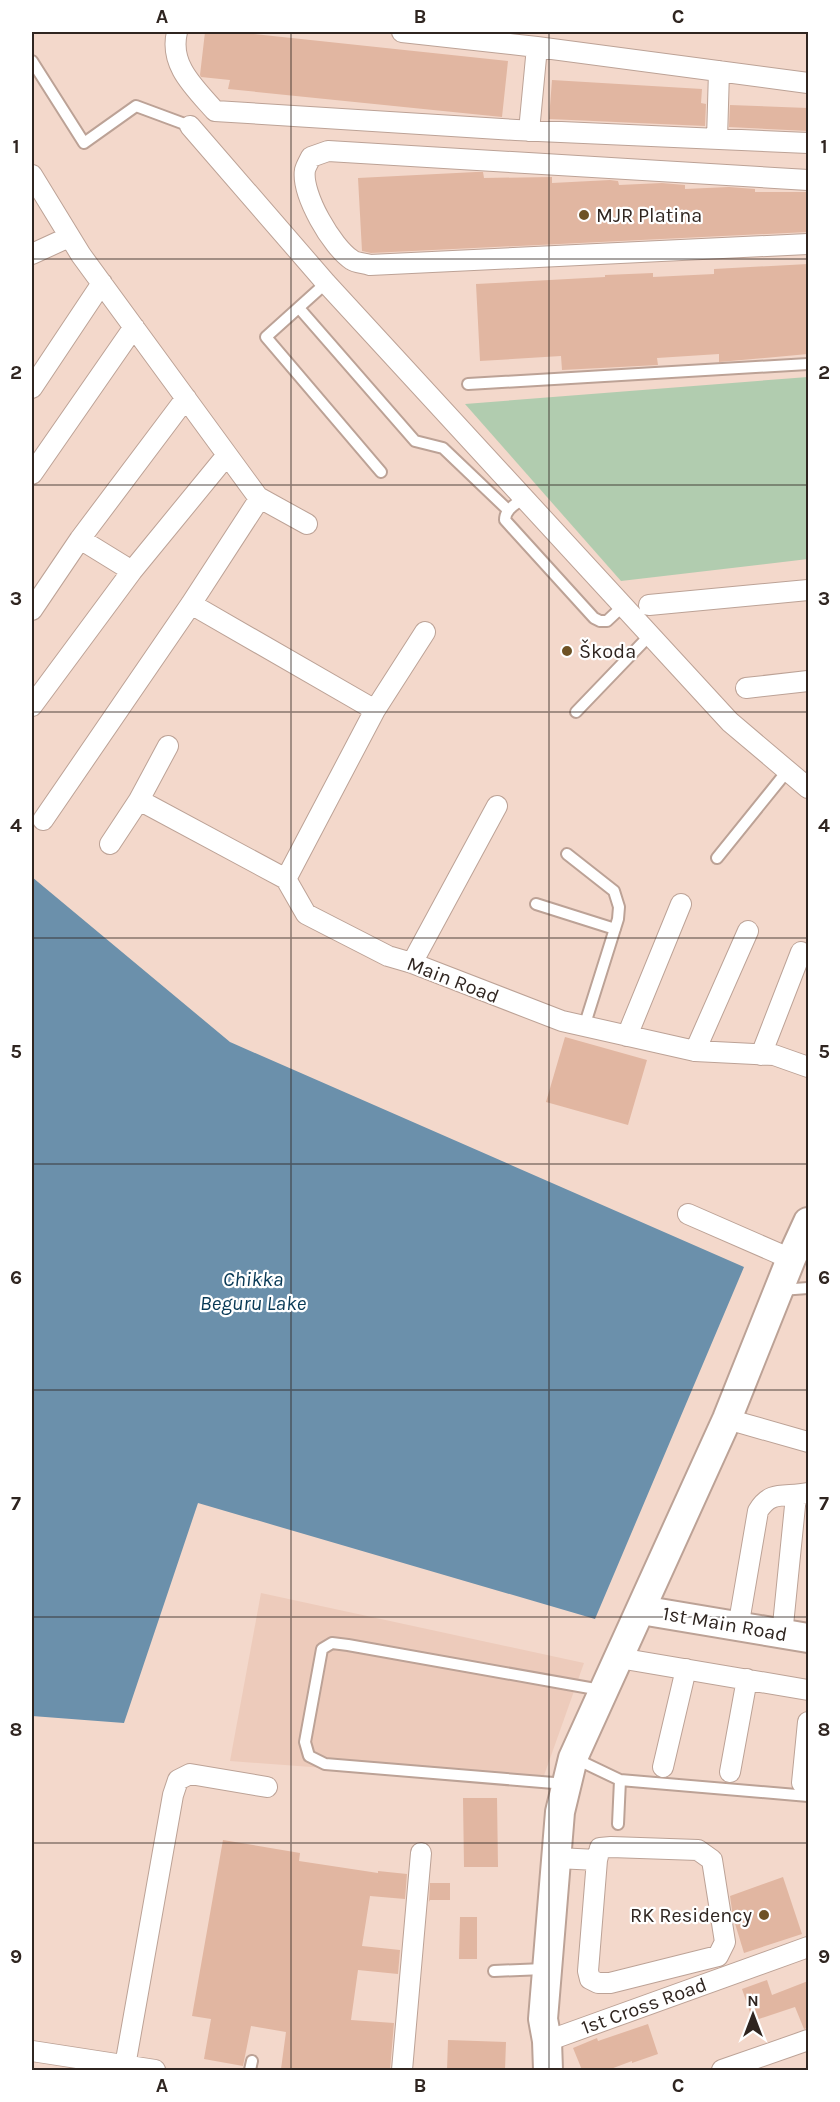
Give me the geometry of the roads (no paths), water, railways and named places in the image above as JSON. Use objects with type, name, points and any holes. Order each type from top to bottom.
[{"type":"street","points":[[177,32],[174,49],[180,69],[215,111],[529,130],[808,143]]},
{"type":"street","points":[[402,32],[537,47],[808,83]]},
{"type":"street","points":[[529,130],[537,47]]},
{"type":"street","points":[[717,140],[719,71]]},
{"type":"street","points":[[189,126],[516,504],[623,606],[730,722],[808,788]]},
{"type":"street","points":[[808,180],[328,151],[311,157],[305,171],[306,184],[318,218],[335,243],[353,261],[370,264],[808,244]]},
{"type":"street","points":[[32,175],[69,237],[258,497],[307,524]]},
{"type":"street","points":[[32,254],[69,237]]},
{"type":"street","points":[[32,388],[102,283]]},
{"type":"street","points":[[32,474],[134,327]]},
{"type":"street","points":[[32,610],[80,539],[186,398]]},
{"type":"street","points":[[32,706],[132,571],[227,455]]},
{"type":"street","points":[[43,820],[191,604],[256,504],[258,497]]},
{"type":"street","points":[[80,539],[132,571]]},
{"type":"street","points":[[649,605],[808,590]]},
{"type":"street","points":[[191,604],[375,710]]},
{"type":"street","points":[[139,800],[286,879],[375,710],[425,632]]},
{"type":"street","points":[[746,688],[808,681]]},
{"type":"street","points":[[110,844],[139,800],[168,746]]},
{"type":"street","points":[[412,963],[497,806]]},
{"type":"street","name":"Main Road","points":[[286,879],[306,914],[387,956],[412,963],[562,1022],[695,1051],[774,1055],[808,1067]]},
{"type":"street","points":[[627,1036],[681,904]]},
{"type":"street","points":[[695,1051],[748,931]]},
{"type":"street","points":[[761,1055],[801,952]]},
{"type":"street","points":[[688,1214],[791,1259]]},
{"type":"street","points":[[548,2070],[547,2041],[543,2019],[560,1812],[570,1771],[604,1690],[727,1419],[808,1222]]},
{"type":"street","points":[[727,1419],[808,1442]]},
{"type":"street","points":[[738,1628],[758,1511],[763,1503],[772,1496],[802,1495],[795,1636]]},
{"type":"street","name":"1st Main Road","points":[[641,1610],[795,1636]]},
{"type":"street","points":[[619,1658],[808,1689]]},
{"type":"street","points":[[663,1767],[686,1669]]},
{"type":"street","points":[[730,1772],[747,1679]]},
{"type":"street","points":[[805,1789],[808,1722]]},
{"type":"street","points":[[125,2066],[173,1795],[178,1780],[190,1774],[267,1786]]},
{"type":"street","points":[[600,1848],[698,1850],[712,1860],[725,1942],[717,1956],[690,1963],[610,1983],[598,1983],[590,1979],[588,1971],[597,1860],[600,1848]]},
{"type":"street","points":[[402,2070],[421,1853]]},
{"type":"street","points":[[557,1858],[597,1860]]},
{"type":"street","name":"1st Cross Road","points":[[547,2041],[808,1947]]},
{"type":"street","points":[[690,1963],[701,1986]]},
{"type":"street","points":[[722,2070],[808,2040]]},
{"type":"street","points":[[32,2051],[155,2070]]},
{"type":"lane","points":[[32,61],[84,143],[136,106],[189,126]]},
{"type":"lane","points":[[326,283],[266,337],[381,472]]},
{"type":"lane","points":[[299,308],[415,441],[443,448],[516,504],[505,515],[506,520],[594,618],[607,621],[623,606]]},
{"type":"lane","points":[[468,384],[808,364]]},
{"type":"lane","points":[[576,712],[650,634]]},
{"type":"lane","points":[[717,858],[788,770]]},
{"type":"lane","points":[[567,854],[614,891],[619,907],[615,929],[584,1027]]},
{"type":"lane","points":[[536,904],[615,929]]},
{"type":"lane","points":[[778,1291],[808,1287]]},
{"type":"lane","points":[[604,1690],[332,1643],[322,1649],[305,1742],[309,1756],[325,1764],[570,1771],[620,1780],[805,1789]]},
{"type":"lane","points":[[618,1824],[620,1780]]},
{"type":"lane","points":[[494,1971],[548,1969]]},
{"type":"water","name":"Chikka Beguru Lake","points":[[32,877],[230,1042],[744,1267],[595,1619],[198,1503],[124,1723],[32,1716]]},
{"type":"place","name":"MJR Platina","points":[[584,215]]},
{"type":"place","name":"Škoda","points":[[567,651]]},
{"type":"place","name":"RK Residency","points":[[764,1915]]}]
